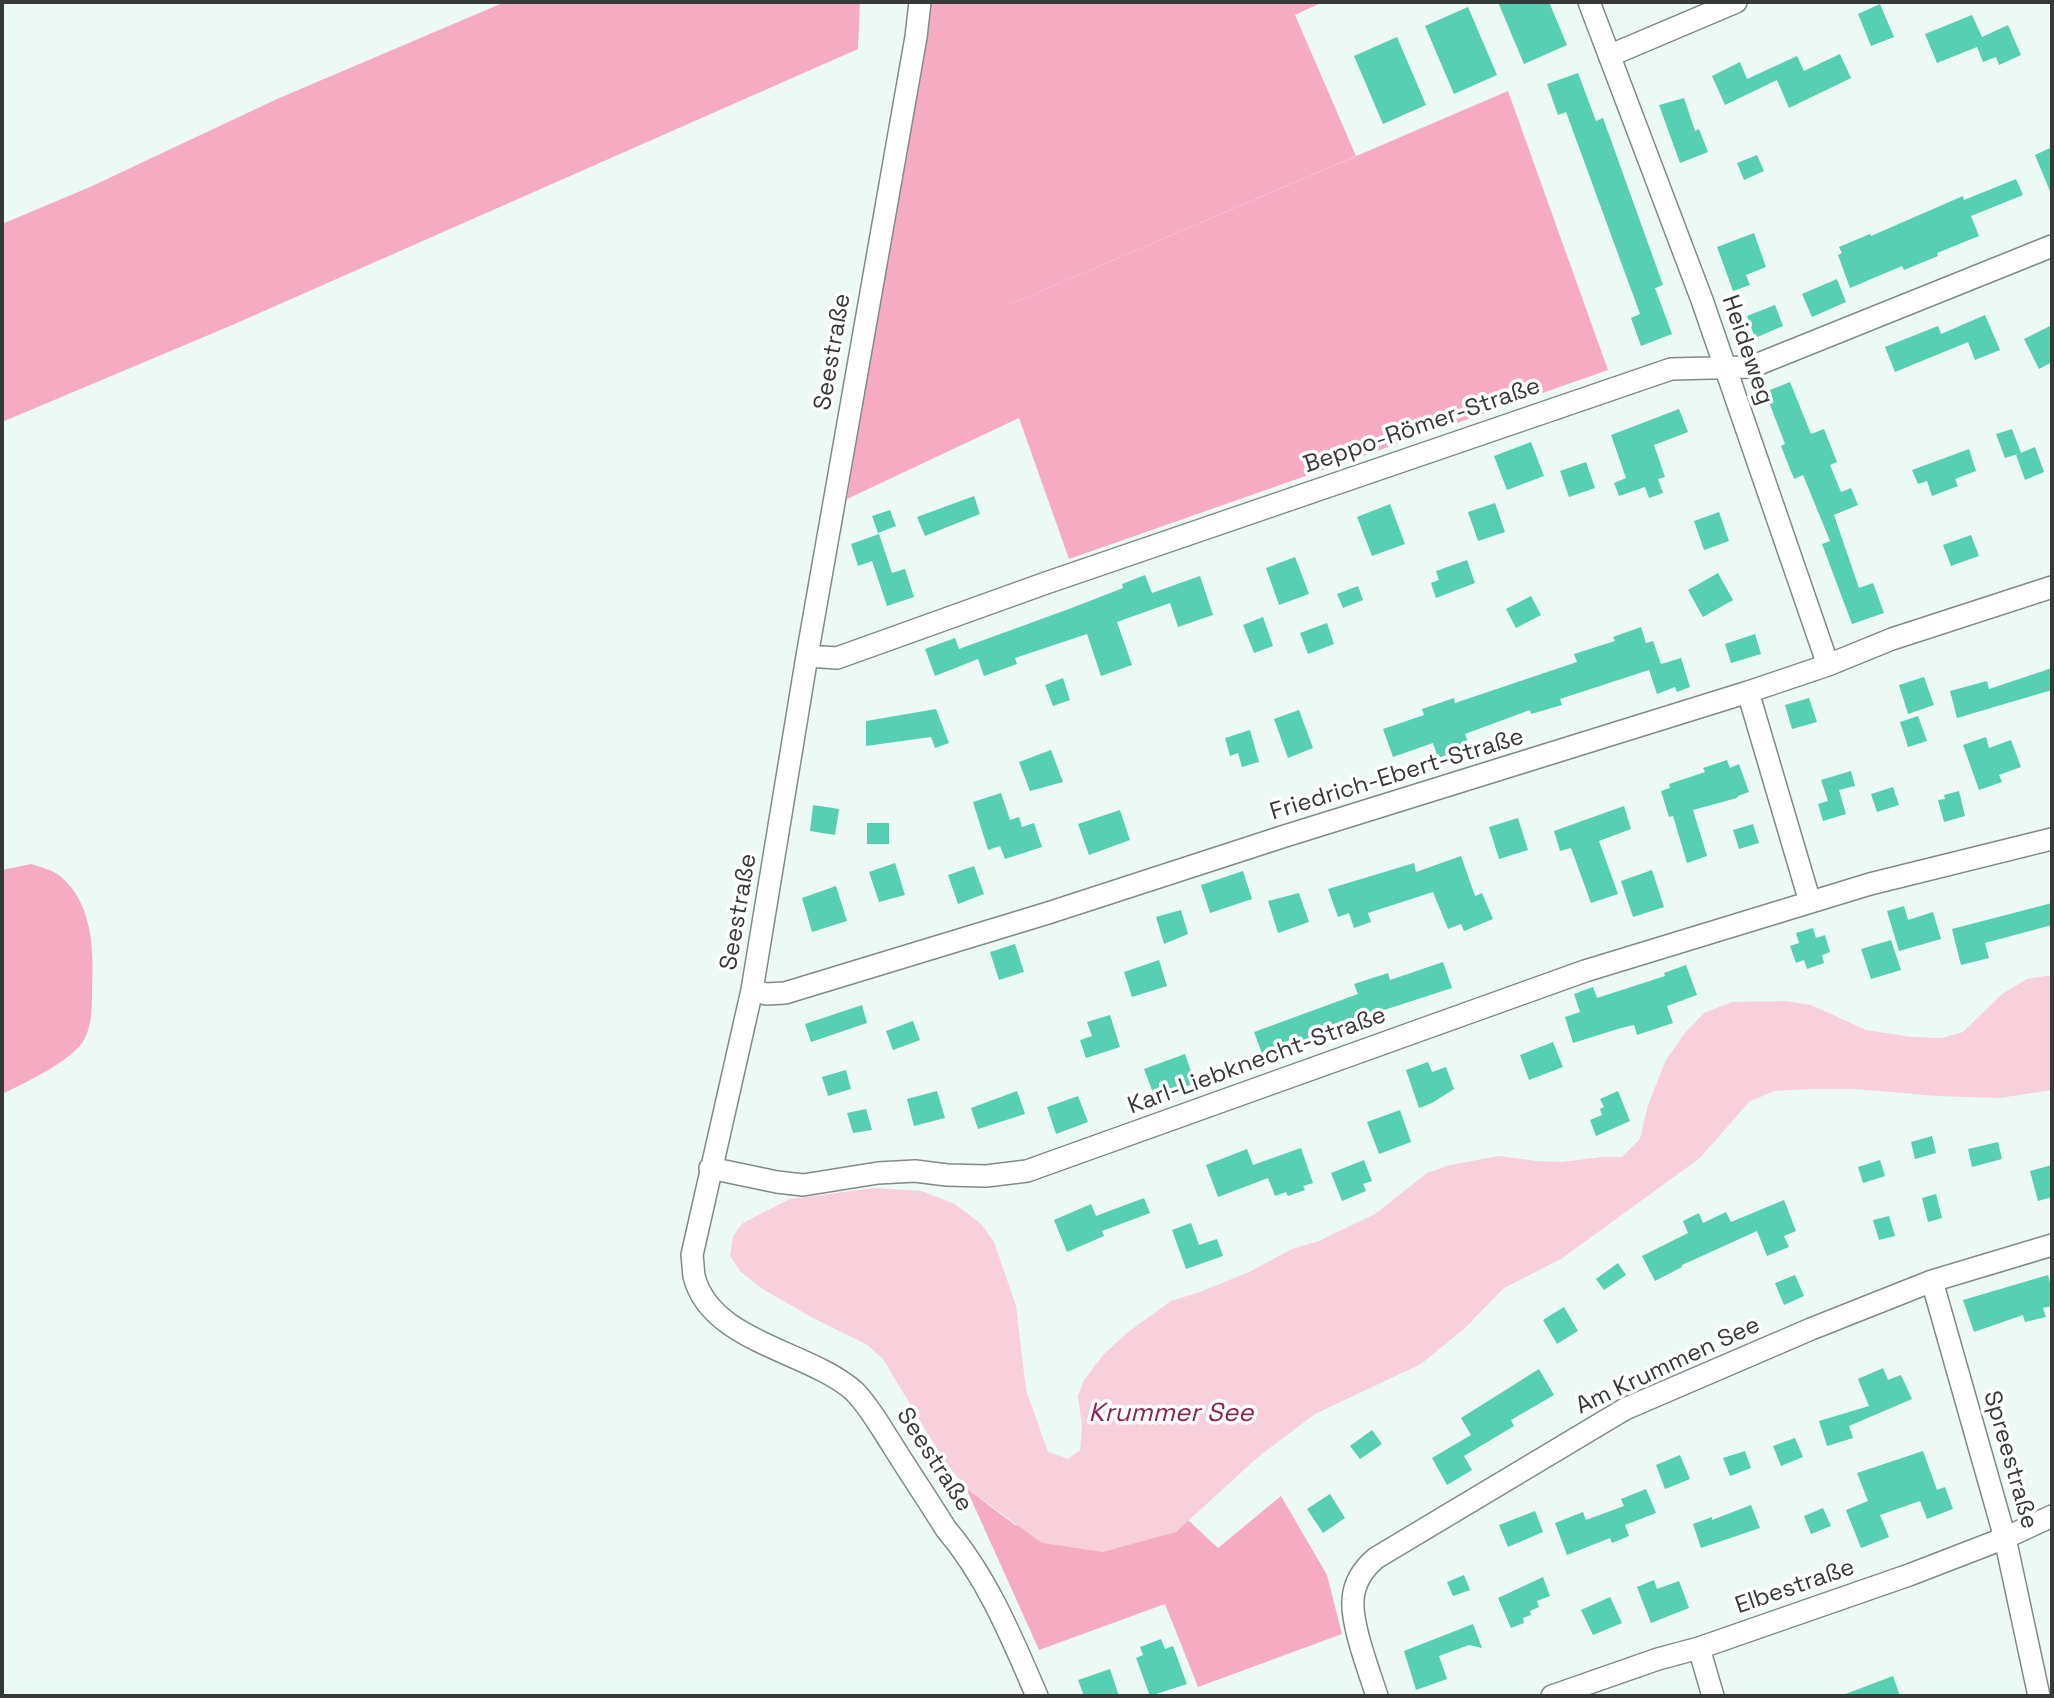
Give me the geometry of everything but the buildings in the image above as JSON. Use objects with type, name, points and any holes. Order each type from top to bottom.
[{"type":"street","name":"Seestraße","points":[[920,2],[752,990],[692,1255],[694,1278],[705,1300],[720,1317],[739,1331],[833,1376],[854,1391],[869,1409],[946,1529],[960,1545],[983,1581],[1037,1696]]},
{"type":"street","name":"Heideweg","points":[[1589,2],[1698,287],[1828,665]]},
{"type":"street","points":[[1611,55],[1736,2]]},
{"type":"street","name":"Beppo-Römer-Straße","points":[[807,656],[837,658],[1671,369],[1751,367],[2052,246]]},
{"type":"street","name":"Friedrich-Ebert-Straße","points":[[752,990],[766,994],[785,993],[1048,913],[1748,692],[1828,665],[1892,639],[2052,587]]},
{"type":"street","points":[[1748,692],[1810,902]]},
{"type":"street","name":"Karl-Liebknecht-Straße","points":[[710,1168],[803,1185],[878,1173],[915,1171],[986,1176],[1027,1171],[1585,971],[1870,884],[2052,839]]},
{"type":"street","name":"Am Krummen See","points":[[1377,1696],[1352,1603],[1357,1581],[1365,1567],[1376,1558],[1625,1409],[1811,1329],[1932,1282],[2052,1245]]},
{"type":"street","name":"Spreestraße","points":[[1932,1282],[2006,1538],[2039,1696]]},
{"type":"street","name":"Elbestraße","points":[[1552,1696],[1658,1659],[1699,1648],[2006,1538],[2052,1516]]},
{"type":"street","points":[[1699,1648],[1713,1696]]},
{"type":"shaded area","points":[[505,2],[860,2],[858,49],[230,326],[2,422],[2,224],[90,187],[277,99]]},
{"type":"shaded area","points":[[927,2],[1323,2],[1295,15],[1356,156],[1011,304],[875,330]]},
{"type":"shaded area","points":[[1508,91],[1608,370],[1069,559],[1019,418],[847,499],[875,330],[980,289],[1011,304]]},
{"type":"shaded area","points":[[31,864],[60,876],[71,887],[85,914],[92,960],[91,1014],[89,1027],[80,1046],[48,1070],[2,1094],[2,870]]},
{"type":"shaded area","points":[[966,1488],[1015,1525],[1176,1532],[1188,1520],[1218,1548],[1281,1496],[1327,1575],[1342,1634],[1198,1687],[1165,1604],[1039,1650]]},
{"type":"water","name":"Krummer See","points":[[2052,975],[2052,1090],[1999,1098],[1855,1089],[1810,1089],[1774,1091],[1749,1102],[1700,1158],[1561,1259],[1504,1288],[1465,1328],[1421,1364],[1315,1414],[1258,1457],[1176,1532],[1103,1552],[1042,1543],[966,1488],[943,1459],[883,1359],[866,1344],[761,1288],[740,1271],[730,1256],[733,1236],[743,1223],[790,1199],[875,1188],[921,1191],[955,1204],[981,1224],[994,1242],[1016,1306],[1026,1390],[1048,1452],[1068,1459],[1080,1450],[1082,1426],[1078,1396],[1084,1380],[1104,1354],[1128,1332],[1171,1301],[1249,1272],[1292,1249],[1319,1241],[1375,1214],[1427,1173],[1450,1165],[1499,1156],[1561,1162],[1622,1157],[1640,1139],[1648,1105],[1666,1060],[1685,1033],[1704,1013],[1732,1002],[1786,1001],[1811,1005],[1866,1030],[1912,1037],[1942,1038],[1963,1032],[2002,994],[2027,979]]}]
